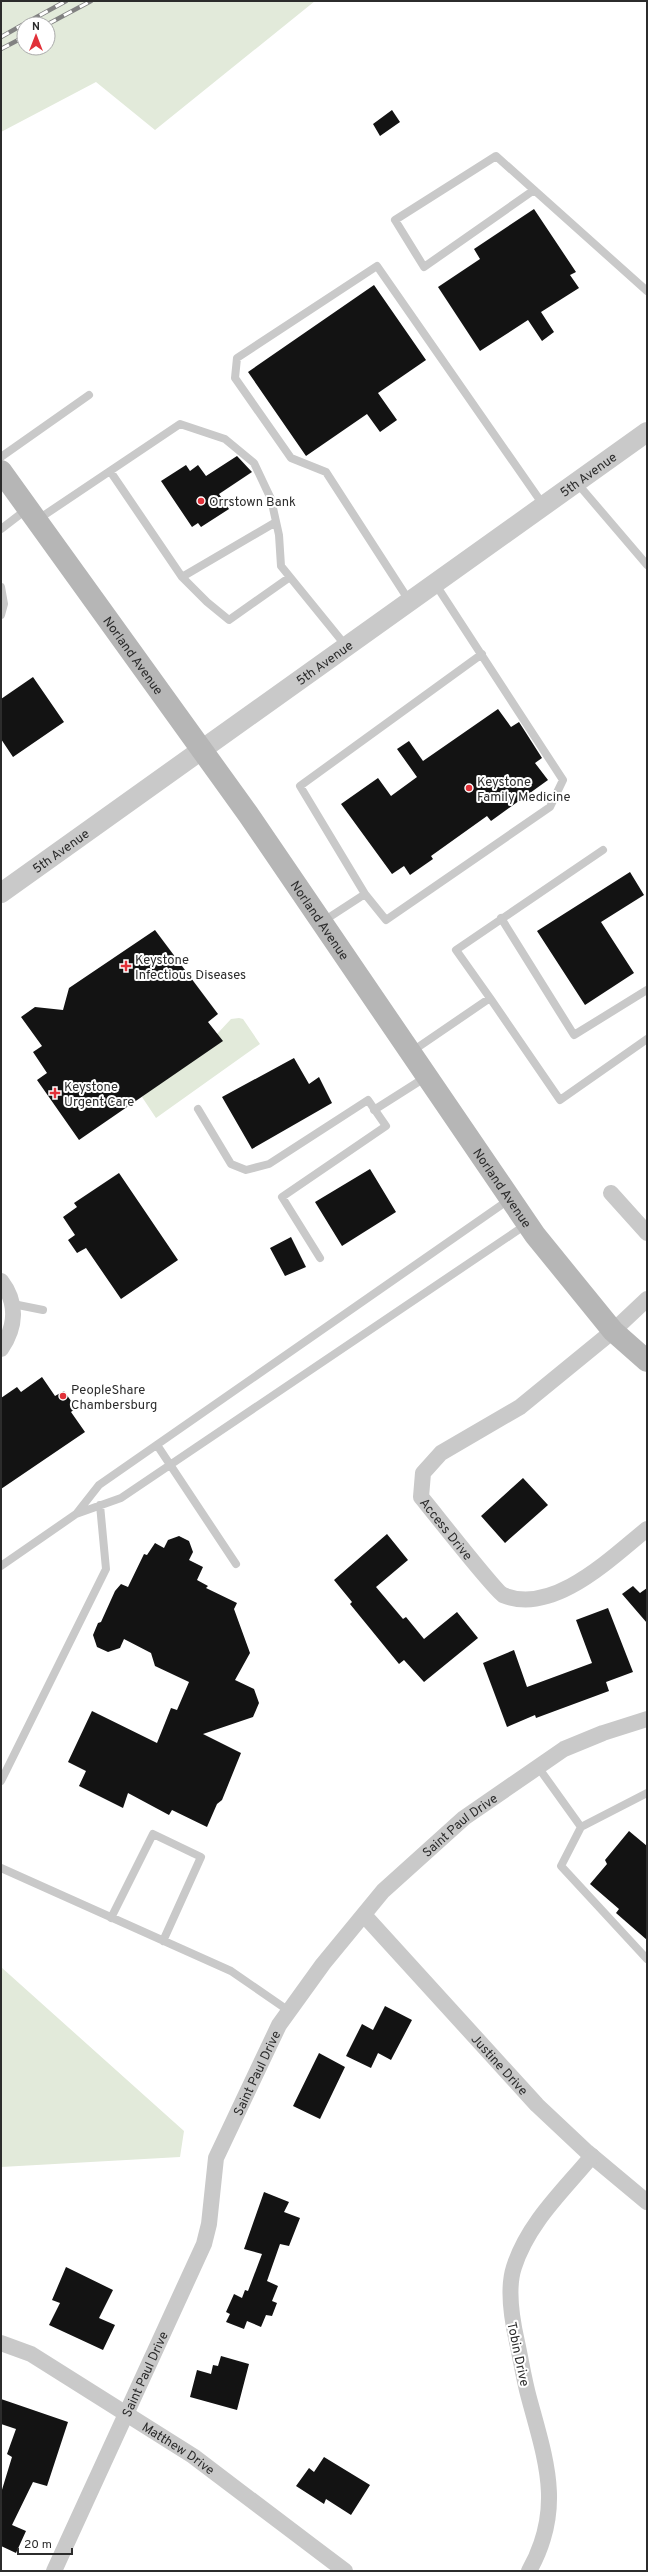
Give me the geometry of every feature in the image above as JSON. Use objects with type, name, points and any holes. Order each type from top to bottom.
[{"type":"main road","name":"Norland Avenue","points":[[1,471],[202,752],[321,922],[527,1224],[613,1331],[647,1361]]},
{"type":"street","name":"5th Avenue","points":[[1,893],[202,752],[647,432]]},
{"type":"street","points":[[611,1193],[647,1232]]},
{"type":"street","points":[[1,1281],[8,1289],[13,1304],[14,1321],[9,1338],[1,1349]]},
{"type":"street","name":"Access Drive","points":[[647,1299],[613,1331],[520,1407],[441,1453],[423,1473],[421,1497],[502,1595],[534,1601],[587,1579],[647,1528]]},
{"type":"street","name":"Saint Paul Drive","points":[[54,2571],[126,2411],[204,2244],[209,2224],[216,2158],[224,2137],[278,2025],[383,1891],[464,1818],[564,1749],[603,1733],[647,1719]]},
{"type":"street","name":"Justine Drive","points":[[364,1915],[537,2105],[592,2156],[647,2202]]},
{"type":"street","name":"Tobin Drive","points":[[529,2571],[535,2560],[550,2512],[548,2479],[543,2442],[529,2398],[510,2314],[513,2268],[529,2231],[592,2156]]},
{"type":"street","name":"Matthew Drive","points":[[1,2343],[31,2354],[126,2411],[193,2456],[345,2571]]},
{"type":"lane","points":[[534,190],[424,267],[395,220],[496,156],[647,291]]},
{"type":"lane","points":[[410,603],[326,472],[292,458],[235,378],[237,358],[377,266],[544,507]]},
{"type":"lane","points":[[1,457],[89,395]]},
{"type":"lane","points":[[1,529],[32,515],[110,471],[180,424],[225,439],[254,463],[271,499],[276,522],[281,566],[347,648]]},
{"type":"lane","points":[[110,471],[182,577],[207,602],[230,620],[290,577]]},
{"type":"lane","points":[[577,483],[647,565]]},
{"type":"lane","points":[[182,577],[276,522]]},
{"type":"lane","points":[[436,585],[482,654],[563,780],[550,808],[386,920],[365,894],[300,786],[482,654]]},
{"type":"lane","points":[[1,586],[4,604],[1,615]]},
{"type":"lane","points":[[603,850],[500,918],[456,950],[560,1100],[647,1039]]},
{"type":"lane","points":[[321,922],[365,894]]},
{"type":"lane","points":[[500,918],[574,1036],[647,990]]},
{"type":"lane","points":[[410,1052],[490,998]]},
{"type":"lane","points":[[374,1110],[427,1077]]},
{"type":"lane","points":[[198,1110],[231,1164],[246,1170],[269,1164],[368,1100],[386,1126],[282,1197],[320,1258]]},
{"type":"lane","points":[[76,1514],[99,1485],[510,1199]]},
{"type":"lane","points":[[1,1566],[76,1514],[121,1498],[527,1224]]},
{"type":"lane","points":[[13,1304],[43,1310]]},
{"type":"lane","points":[[157,1445],[169,1466],[236,1564]]},
{"type":"lane","points":[[1,1781],[106,1569],[100,1505]]},
{"type":"lane","points":[[538,1767],[581,1827]]},
{"type":"lane","points":[[647,1793],[581,1827],[561,1866],[647,1959]]},
{"type":"lane","points":[[111,1918],[153,1834],[201,1857],[164,1941]]},
{"type":"lane","points":[[1,1868],[231,1971],[289,2011]]},
{"type":"green space","points":[[1,1],[315,1],[155,130],[96,82],[1,132]]},
{"type":"green space","points":[[231,1019],[243,1019],[260,1044],[156,1118],[142,1097],[217,1034]]},
{"type":"green space","points":[[1,1967],[184,2131],[180,2157],[1,2167]]},
{"type":"building","points":[[392,110],[400,122],[380,136],[373,124]]},
{"type":"building","points":[[534,209],[576,272],[570,275],[579,288],[541,312],[554,332],[542,341],[528,320],[480,351],[438,287],[480,259],[474,249]]},
{"type":"building","points":[[374,285],[426,360],[378,393],[397,420],[380,432],[367,414],[306,456],[248,372]]},
{"type":"building","points":[[237,456],[252,472],[219,494],[229,509],[201,527],[198,523],[192,527],[161,481],[186,465],[190,471],[198,465],[206,476]]},
{"type":"building","points":[[33,677],[64,722],[13,757],[1,739],[1,699]]},
{"type":"building","name":"Keystone Family Medicine","points":[[498,709],[511,727],[519,722],[542,758],[535,763],[548,780],[491,821],[487,816],[431,856],[433,859],[410,875],[404,866],[392,874],[341,804],[378,778],[391,796],[417,777],[397,749],[409,741],[423,761]]},
{"type":"building","points":[[630,872],[644,895],[601,922],[634,973],[585,1005],[537,931]]},
{"type":"building","points":[[155,930],[218,1014],[208,1022],[223,1041],[79,1140],[37,1080],[47,1073],[33,1052],[42,1046],[21,1017],[35,1007],[63,1010],[69,988]]},
{"type":"building","points":[[294,1058],[309,1084],[319,1077],[332,1103],[252,1149],[222,1097]]},
{"type":"building","points":[[370,1169],[396,1212],[342,1246],[315,1202]]},
{"type":"building","points":[[119,1173],[178,1260],[121,1299],[86,1248],[77,1253],[68,1240],[75,1235],[63,1217],[77,1207],[74,1203]]},
{"type":"building","points":[[291,1237],[306,1267],[285,1276],[270,1248]]},
{"type":"building","points":[[42,1377],[55,1396],[64,1391],[76,1408],[71,1412],[85,1432],[1,1489],[1,1398],[17,1387],[21,1392]]},
{"type":"building","points":[[523,1478],[548,1505],[505,1543],[481,1516]]},
{"type":"building","points":[[387,1534],[408,1560],[376,1587],[403,1619],[406,1617],[424,1639],[457,1612],[478,1638],[424,1682],[404,1660],[399,1664],[350,1604],[352,1602],[334,1580]]},
{"type":"building","points":[[179,1536],[189,1541],[193,1552],[189,1560],[203,1567],[197,1580],[208,1586],[206,1588],[237,1603],[234,1609],[250,1653],[235,1680],[254,1689],[259,1703],[253,1717],[203,1734],[241,1753],[222,1800],[217,1804],[207,1827],[172,1810],[169,1815],[128,1793],[123,1808],[79,1786],[86,1771],[68,1762],[92,1711],[157,1743],[171,1708],[177,1710],[189,1682],[155,1666],[151,1653],[124,1639],[120,1648],[108,1652],[97,1647],[93,1635],[98,1623],[101,1622],[115,1591],[121,1584],[128,1587],[144,1554],[147,1555],[155,1543],[164,1548],[168,1540]]},
{"type":"building","points":[[633,1586],[640,1593],[647,1588],[647,1623],[622,1594]]},
{"type":"building","points":[[608,1608],[633,1672],[606,1682],[609,1691],[536,1718],[535,1715],[507,1727],[483,1663],[514,1650],[527,1687],[592,1663],[576,1620]]},
{"type":"building","points":[[629,1831],[647,1846],[647,1940],[616,1913],[619,1909],[590,1884],[607,1864],[605,1860]]},
{"type":"building","points":[[385,2006],[412,2020],[391,2060],[378,2053],[371,2068],[346,2056],[362,2024],[373,2030]]},
{"type":"building","points":[[319,2053],[345,2067],[320,2119],[293,2106]]},
{"type":"building","points":[[264,2192],[289,2202],[284,2212],[300,2218],[289,2246],[280,2244],[267,2281],[278,2286],[272,2301],[277,2303],[272,2316],[266,2315],[261,2327],[247,2321],[244,2329],[226,2322],[230,2314],[226,2312],[234,2294],[242,2298],[245,2290],[248,2291],[262,2254],[244,2249]]},
{"type":"building","points":[[66,2267],[113,2290],[99,2318],[115,2325],[103,2350],[49,2325],[60,2303],[52,2300]]},
{"type":"building","points":[[221,2356],[249,2364],[237,2410],[190,2397],[197,2370],[211,2374],[213,2365],[218,2366]]},
{"type":"building","points":[[1,2399],[68,2422],[47,2486],[33,2482],[12,2525],[26,2531],[16,2553],[1,2546],[1,2493],[12,2457],[7,2454],[16,2429],[1,2424]]},
{"type":"building","points":[[324,2457],[370,2485],[351,2515],[326,2499],[324,2504],[296,2486],[309,2468],[314,2472]]},
{"type":"railway","points":[[39,16],[66,1]]},
{"type":"railway","points":[[56,20],[91,1]]},
{"type":"railway","points":[[1,37],[16,29]]},
{"type":"railway","points":[[1,49],[16,41]]},
{"type":"place","name":"Orrstown Bank","points":[[201,501]]},
{"type":"place","name":"Keystone Family Medicine","points":[[469,788]]},
{"type":"place","name":"Keystone Infectious Diseases","points":[[126,966]]},
{"type":"place","name":"Keystone Urgent Care","points":[[55,1093]]},
{"type":"place","name":"PeopleShare Chambersburg","points":[[63,1396]]}]
